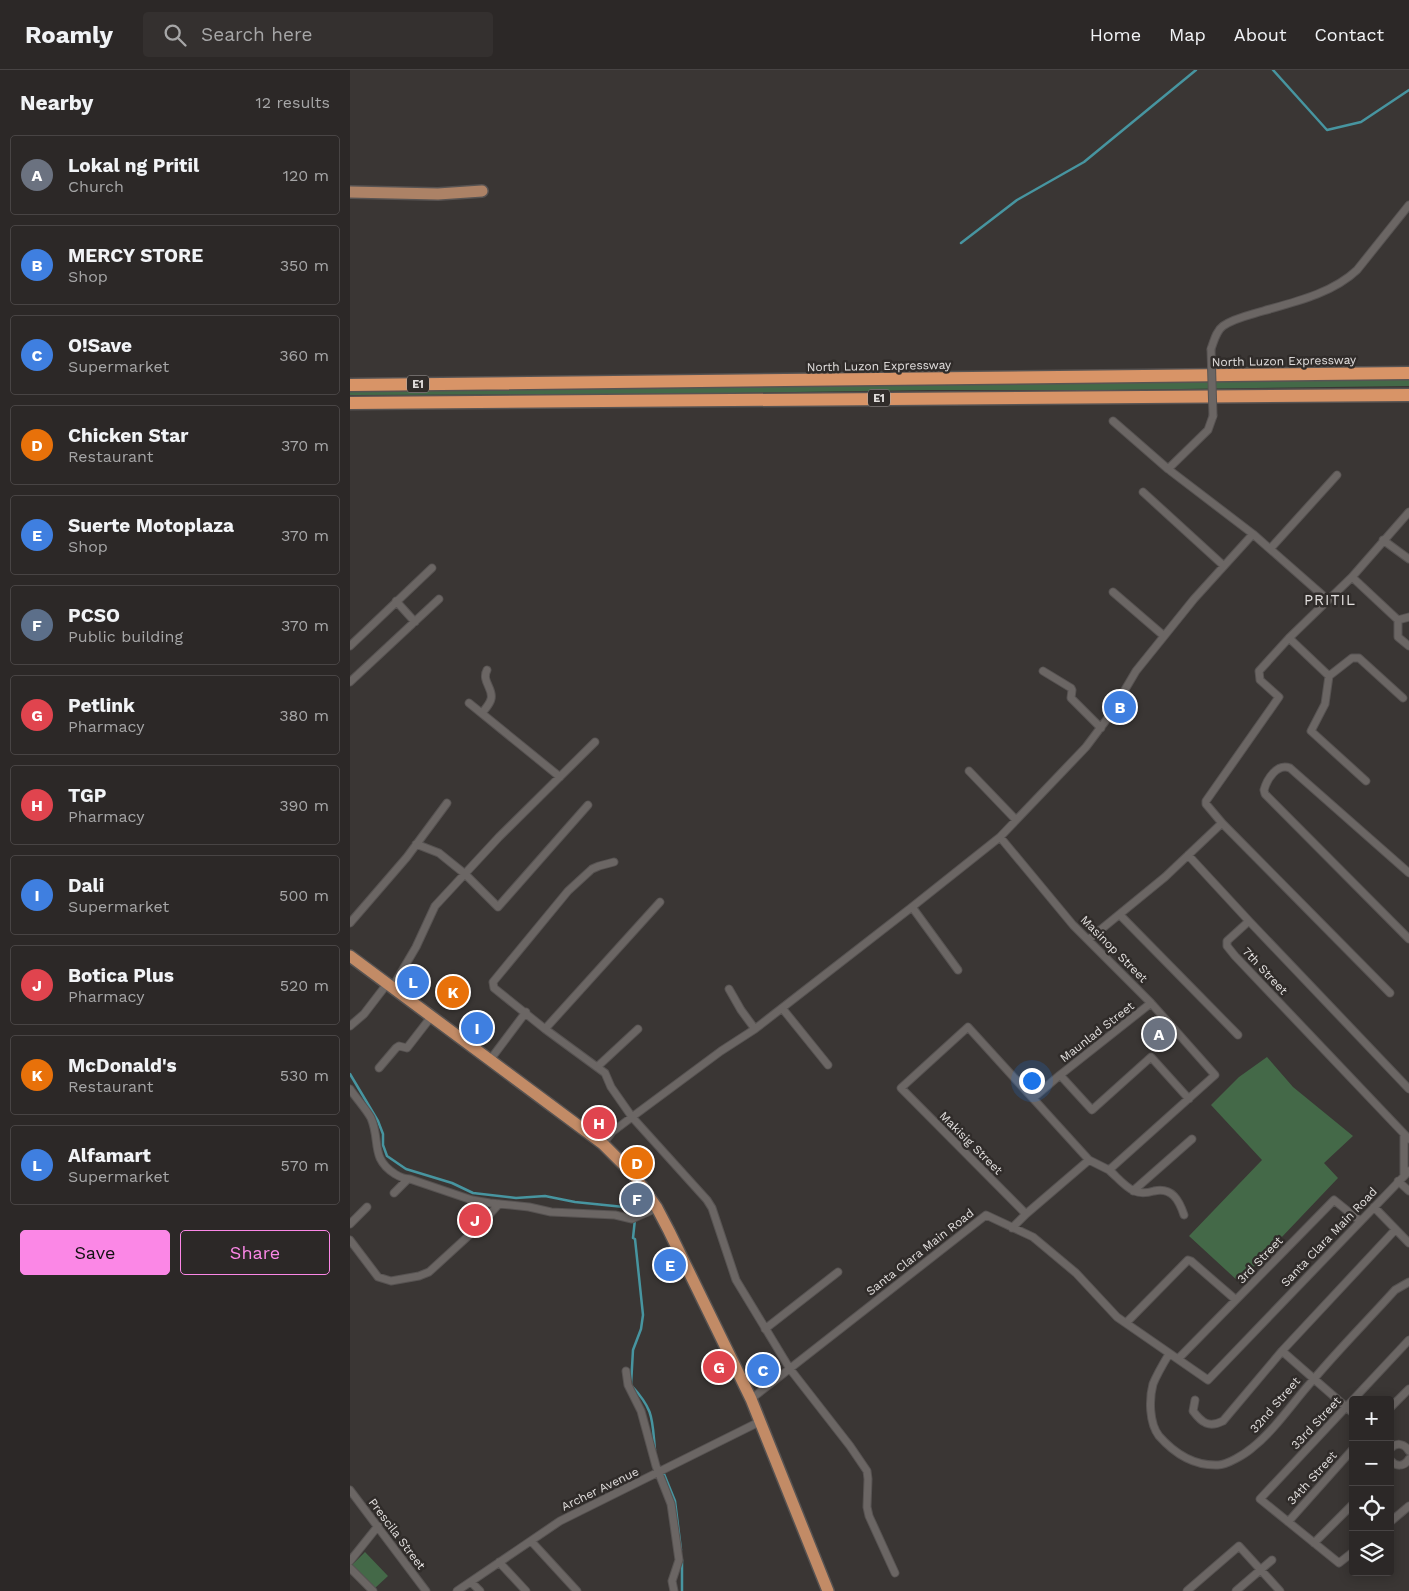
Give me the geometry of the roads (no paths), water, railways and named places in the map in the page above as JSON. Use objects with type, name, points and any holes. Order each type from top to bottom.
[{"type":"highway","name":"North Luzon Expressway","points":[[350,385],[1409,373]]},
{"type":"highway","name":"E1","points":[[350,403],[1409,395]]},
{"type":"highway","points":[[350,956],[603,1144],[634,1175],[657,1208],[751,1399],[828,1591]]},
{"type":"main road","points":[[350,192],[438,194],[482,191]]},
{"type":"street","points":[[1168,469],[1208,430],[1213,416],[1211,349],[1218,332],[1223,326],[1240,318],[1298,300],[1347,280],[1409,204]]},
{"type":"street","points":[[1113,421],[1168,469],[1253,534],[1328,600]]},
{"type":"street","points":[[1270,550],[1337,475]]},
{"type":"street","points":[[1144,492],[1224,566]]},
{"type":"street","points":[[1390,993],[1222,823],[1208,808],[1206,801],[1279,697],[1260,680],[1259,671],[1289,638],[1352,577],[1409,512]]},
{"type":"street","points":[[603,1144],[612,1132],[755,1029],[1000,837],[1086,747],[1110,715],[1136,671],[1194,599],[1253,534]]},
{"type":"street","points":[[1384,540],[1409,559]]},
{"type":"street","points":[[350,646],[432,568]]},
{"type":"street","points":[[1352,577],[1398,620],[1398,637],[1409,646]]},
{"type":"street","points":[[1113,592],[1164,636]]},
{"type":"street","points":[[350,682],[439,599]]},
{"type":"street","points":[[396,601],[415,622]]},
{"type":"street","points":[[1398,620],[1409,617]]},
{"type":"street","points":[[1289,638],[1329,676]]},
{"type":"street","points":[[1366,781],[1311,731],[1325,704],[1329,676],[1352,658],[1359,658],[1403,698]]},
{"type":"street","points":[[482,713],[491,701],[492,696],[484,674],[487,670]]},
{"type":"street","points":[[1044,670],[1071,688],[1071,698],[1100,728]]},
{"type":"street","points":[[469,703],[560,777]]},
{"type":"street","points":[[350,1026],[390,986],[416,947],[435,906],[499,837],[595,742]]},
{"type":"street","points":[[1409,872],[1290,768],[1284,765],[1279,767],[1266,784],[1265,794],[1409,939]]},
{"type":"street","points":[[969,771],[1016,820]]},
{"type":"street","points":[[350,923],[407,857],[447,803]]},
{"type":"street","points":[[416,844],[439,854],[465,874],[498,907],[588,805]]},
{"type":"street","points":[[1088,940],[1120,915],[1222,823]]},
{"type":"street","name":"Masinop Street","points":[[1000,837],[1073,925],[1151,1003],[1215,1075],[1188,1099]]},
{"type":"street","points":[[1188,855],[1249,921]]},
{"type":"street","points":[[614,862],[592,869],[568,892],[493,982],[494,988],[545,1029],[605,1072],[611,1087],[632,1117],[712,1208],[736,1280],[790,1369],[864,1467],[868,1479],[867,1507],[869,1516],[895,1573]]},
{"type":"street","points":[[545,1029],[660,902]]},
{"type":"street","points":[[912,907],[958,970]]},
{"type":"street","points":[[1120,915],[1238,1035]]},
{"type":"street","name":"7th Street","points":[[1407,1136],[1234,956],[1226,943],[1249,921],[1409,1089]]},
{"type":"street","points":[[730,989],[741,1010],[755,1029]]},
{"type":"street","name":"Maunlad Street","points":[[1033,1098],[1151,1003]]},
{"type":"street","points":[[782,1008],[828,1065]]},
{"type":"street","points":[[490,1060],[526,1012]]},
{"type":"street","points":[[379,1068],[396,1048],[403,1046],[407,1048],[412,1044],[431,1018]]},
{"type":"street","name":"Makisig Street","points":[[1026,1214],[901,1088],[968,1026],[1033,1098]]},
{"type":"street","points":[[597,1066],[638,1030]]},
{"type":"street","points":[[1060,1075],[1092,1110],[1151,1057],[1188,1099],[1109,1170]]},
{"type":"street","points":[[350,1089],[373,1123],[376,1131],[377,1153],[380,1160],[387,1169],[404,1179],[472,1200],[529,1207],[551,1212],[604,1214],[635,1218],[657,1208]]},
{"type":"street","points":[[1033,1098],[1089,1160],[1109,1170],[1133,1191],[1143,1193],[1161,1190],[1173,1193],[1180,1201],[1184,1215]]},
{"type":"street","points":[[1407,1136],[1404,1176],[1409,1192]]},
{"type":"street","points":[[1133,1191],[1192,1139]]},
{"type":"street","points":[[1012,1228],[1089,1160]]},
{"type":"street","name":"Santa Clara Main Road","points":[[751,1399],[986,1215],[1033,1237],[1076,1273],[1117,1317],[1208,1380],[1404,1176]]},
{"type":"street","points":[[394,1193],[408,1179]]},
{"type":"street","name":"3rd Street","points":[[1178,1359],[1334,1200],[1360,1221]]},
{"type":"street","points":[[350,1240],[378,1278],[391,1281],[419,1276],[428,1272],[445,1258],[499,1204]]},
{"type":"street","points":[[1374,1206],[1409,1243]]},
{"type":"street","points":[[350,1224],[367,1207]]},
{"type":"street","points":[[1195,1400],[1193,1411],[1207,1424],[1215,1425],[1223,1421],[1282,1351],[1395,1230]]},
{"type":"street","points":[[1126,1323],[1188,1260],[1236,1300]]},
{"type":"street","points":[[765,1328],[838,1272]]},
{"type":"street","name":"32nd Street","points":[[1169,1354],[1153,1386],[1152,1423],[1156,1432],[1180,1456],[1195,1462],[1220,1466],[1252,1448],[1265,1436],[1314,1378],[1395,1290],[1409,1282]]},
{"type":"street","name":"33rd Street","points":[[1288,1522],[1260,1499],[1409,1340]]},
{"type":"street","points":[[1282,1351],[1349,1410]]},
{"type":"street","points":[[626,1371],[628,1385],[641,1411],[658,1472],[671,1504],[678,1560],[672,1581],[674,1591]]},
{"type":"street","points":[[1394,1404],[1409,1389]]},
{"type":"street","name":"Archer Avenue","points":[[458,1591],[560,1521],[761,1421]]},
{"type":"street","points":[[1394,1446],[1399,1444],[1408,1447]]},
{"type":"street","name":"34th Street","points":[[1288,1522],[1349,1453]]},
{"type":"street","points":[[1394,1464],[1401,1465],[1408,1462]]},
{"type":"street","name":"Prescila Street","points":[[350,1490],[426,1591]]},
{"type":"street","points":[[1394,1519],[1409,1506]]},
{"type":"street","points":[[1314,1543],[1349,1508]]},
{"type":"street","points":[[1288,1522],[1340,1564],[1349,1556]]},
{"type":"street","points":[[350,1561],[378,1526]]},
{"type":"street","points":[[531,1541],[577,1591]]},
{"type":"street","points":[[1187,1591],[1239,1546],[1280,1591]]},
{"type":"street","points":[[1236,1591],[1272,1560]]},
{"type":"street","points":[[499,1562],[526,1591]]},
{"type":"street","points":[[350,1568],[373,1591]]},
{"type":"street","points":[[471,1582],[480,1591]]},
{"type":"waterway","points":[[961,243],[1017,200],[1084,162],[1196,70]]},
{"type":"waterway","points":[[1273,70],[1327,130],[1361,122],[1409,90]]},
{"type":"waterway","points":[[350,1074],[378,1121],[383,1134],[383,1145],[387,1156],[406,1169],[452,1183],[473,1193],[516,1198],[545,1196],[575,1202],[624,1207],[635,1219],[633,1238],[635,1239],[643,1315],[641,1329],[633,1350],[631,1385],[648,1408],[655,1450]]},
{"type":"waterway","points":[[664,1474],[675,1501],[681,1550]]},
{"type":"waterway","points":[[682,1560],[682,1591]]},
{"type":"place","name":"MERCY STORE","points":[[1120,707]]},
{"type":"place","name":"Alfamart","points":[[413,982]]},
{"type":"place","name":"McDonald's","points":[[453,992]]},
{"type":"place","name":"Dali","points":[[477,1028]]},
{"type":"place","name":"Lokal ng Pritil","points":[[1159,1034]]},
{"type":"place","name":"TGP","points":[[599,1123]]},
{"type":"place","name":"Chicken Star","points":[[637,1163]]},
{"type":"place","name":"PCSO","points":[[637,1199]]},
{"type":"place","name":"Botica Plus","points":[[475,1220]]},
{"type":"place","name":"Suerte Motoplaza","points":[[670,1265]]},
{"type":"place","name":"Petlink","points":[[719,1367]]},
{"type":"place","name":"O!Save","points":[[763,1370]]},
{"type":"district","name":"PRITIL","points":[[1330,600]]}]
